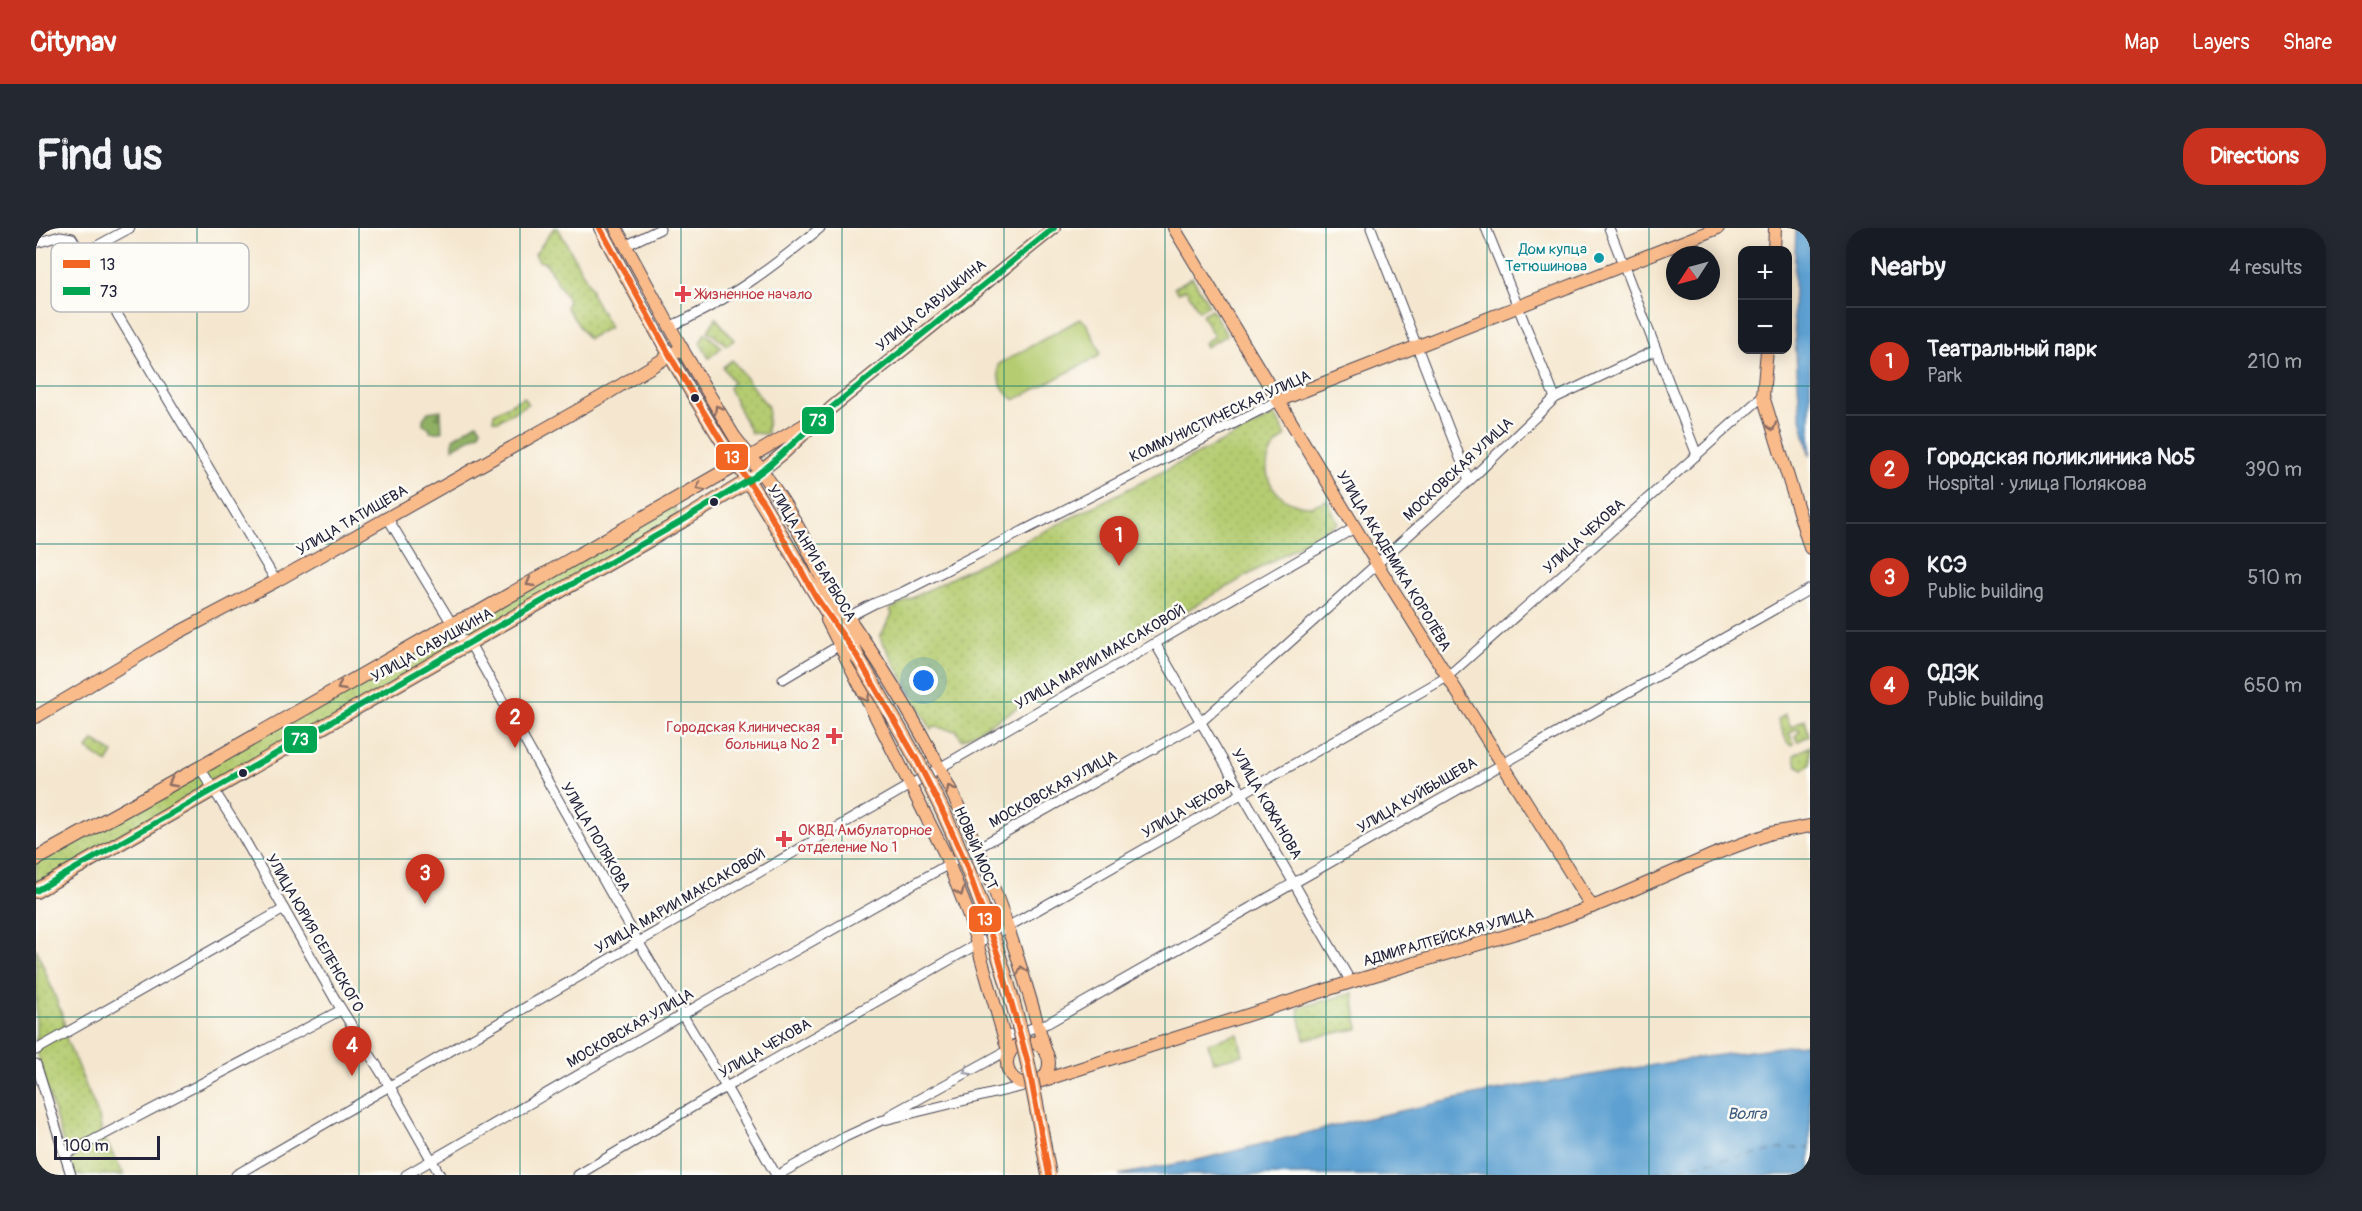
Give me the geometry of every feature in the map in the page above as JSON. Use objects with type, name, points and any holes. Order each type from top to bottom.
[{"type":"highway","name":"УЛИЦА САВУШКИНА","points":[[36,859],[452,624],[477,614],[750,458]]},
{"type":"highway","name":"УЛИЦА АНРИ БАРБЮСА","points":[[750,458],[777,492],[822,593]]},
{"type":"highway","name":"УЛИЦА САВУШКИНА","points":[[36,891],[748,481]]},
{"type":"highway","name":"УЛИЦА АНРИ БАРБЮСА","points":[[748,481],[822,593],[857,656]]},
{"type":"highway","points":[[671,502],[682,521]]},
{"type":"highway","name":"НОВЫЙ МОСТ","points":[[857,656],[922,770],[964,859],[981,904],[999,958],[1028,1063],[1049,1175]]},
{"type":"main road","name":"УЛИЦА АНРИ БАРБЮСА","points":[[600,228],[669,356],[748,481]]},
{"type":"main road","name":"УЛИЦА АНРИ БАРБЮСА","points":[[616,228],[669,327],[734,436],[750,458]]},
{"type":"main road","name":"УЛИЦА САВУШКИНА","points":[[748,481],[831,408],[1054,228]]},
{"type":"main road","name":"УЛИЦА АКАДЕМИКА КОРОЛЁВА","points":[[1174,228],[1377,564],[1592,907]]},
{"type":"main road","name":"КОММУНИСТИЧЕСКАЯ УЛИЦА","points":[[1278,401],[1718,228]]},
{"type":"main road","points":[[1774,228],[1774,246]]},
{"type":"main road","name":"УЛИЦА ТАТИЩЕВА","points":[[36,717],[172,636],[276,581],[603,396],[682,348]]},
{"type":"main road","points":[[1767,354],[1762,396],[1810,548]]},
{"type":"main road","name":"УЛИЦА САВУШКИНА","points":[[750,458],[831,408]]},
{"type":"main road","points":[[822,593],[848,617],[870,647],[903,701],[978,848],[1008,927],[1047,1055],[1047,1071],[1035,1083],[1019,1082],[1010,1073],[1008,1060],[1010,1046],[969,915],[949,864],[840,645],[822,593]]},
{"type":"main road","name":"АДМИРАЛТЕЙСКАЯ УЛИЦА","points":[[1035,1083],[1351,982],[1546,924],[1771,833],[1810,826]]},
{"type":"main road","points":[[1010,1046],[1033,1043],[1060,1066],[1089,1065]]},
{"type":"street","points":[[102,243],[130,228]]},
{"type":"street","points":[[669,327],[725,299],[788,255],[820,228]]},
{"type":"street","points":[[1371,228],[1469,481]]},
{"type":"street","points":[[1486,228],[1555,398]]},
{"type":"street","points":[[1609,228],[1697,455]]},
{"type":"street","points":[[625,246],[660,229]]},
{"type":"street","points":[[36,243],[60,236],[72,238],[75,243]]},
{"type":"street","points":[[116,312],[276,581]]},
{"type":"street","name":"МОСКОВСКАЯ УЛИЦА","points":[[406,1175],[726,989],[1201,722],[1469,481],[1555,398],[1656,350]]},
{"type":"street","name":"УЛИЦА ЧЕХОВА","points":[[578,1175],[726,1087],[1448,677],[1762,396]]},
{"type":"street","name":"КОММУНИСТИЧЕСКАЯ УЛИЦА","points":[[848,617],[903,592],[1278,401]]},
{"type":"street","name":"УЛИЦА ПОЛЯКОВА","points":[[387,517],[452,624],[466,645],[473,649],[639,944],[777,1175]]},
{"type":"street","name":"УЛИЦА МАРИИ МАКСАКОВОЙ","points":[[236,1175],[602,962],[639,944],[911,786],[938,767],[1356,527]]},
{"type":"street","name":"УЛИЦА КУЙБЫШЕВА","points":[[1010,1046],[1038,1027],[1810,589]]},
{"type":"street","name":"УЛИЦА КОЖАНОВА","points":[[1155,643],[1351,982]]},
{"type":"street","points":[[783,679],[840,645]]},
{"type":"street","name":"УЛИЦА ЮРИЯ СЕЛЕНСКОГО","points":[[200,768],[440,1175]]},
{"type":"street","points":[[36,1050],[284,909]]},
{"type":"street","points":[[65,1155],[342,1010]]},
{"type":"street","points":[[777,1175],[1010,1046]]},
{"type":"street","points":[[36,1064],[71,1175]]},
{"type":"street","points":[[880,1120],[1035,1083]]},
{"type":"green space","points":[[554,228],[558,228],[610,327],[588,339],[566,307],[568,300],[546,263],[539,261],[535,254]]},
{"type":"green space","points":[[1192,277],[1209,305],[1199,311],[1186,289],[1178,293],[1174,288]]},
{"type":"green space","points":[[1211,309],[1227,335],[1206,347],[1204,343],[1214,336],[1202,315]]},
{"type":"green space","points":[[716,318],[734,340],[727,345],[708,331]]},
{"type":"green space","points":[[1080,319],[1086,323],[1100,351],[1099,356],[1015,400],[1010,397],[1001,384],[998,374],[999,364]]},
{"type":"green space","points":[[705,333],[722,347],[709,358],[700,343]]},
{"type":"green space","points":[[732,360],[768,407],[767,434],[751,433],[729,388],[733,382],[723,367]]},
{"type":"green space","points":[[524,397],[528,404],[498,421],[493,420],[494,413]]},
{"type":"green space","points":[[441,410],[442,432],[430,432],[430,428],[423,425],[423,419],[428,412]]},
{"type":"green space","points":[[1275,415],[1286,436],[1270,454],[1267,474],[1270,482],[1282,497],[1299,505],[1311,506],[1327,500],[1338,523],[962,740],[957,731],[935,727],[931,729],[880,637],[892,614],[890,609]]},
{"type":"green space","points":[[477,423],[481,428],[480,433],[453,448],[453,438]]},
{"type":"green space","points":[[671,502],[682,521],[36,891],[36,859]]},
{"type":"green space","points":[[1785,714],[1791,727],[1805,719],[1809,736],[1798,741],[1795,736],[1800,731],[1798,728],[1789,733],[1794,744],[1787,742],[1778,720]]},
{"type":"green space","points":[[93,740],[113,753],[107,763],[87,749]]},
{"type":"green space","points":[[1810,746],[1810,765],[1803,769],[1797,765],[1794,755]]},
{"type":"green space","points":[[36,948],[63,1017],[67,1041],[99,1117],[102,1134],[124,1175],[73,1175],[36,1052]]},
{"type":"green space","points":[[1353,993],[1358,1029],[1304,1039],[1298,1008]]},
{"type":"green space","points":[[1238,1034],[1243,1055],[1213,1062],[1208,1043]]},
{"type":"water","points":[[1796,228],[1810,228],[1810,457],[1800,413],[1793,310]]},
{"type":"water","name":"Волга","points":[[1810,1043],[1810,1175],[1119,1175],[1202,1159],[1359,1120],[1489,1092],[1690,1059]]},
{"type":"ferry route","points":[[1639,1175],[1786,1148],[1810,1148]]},
{"type":"transit line","name":"13","points":[[600,228],[673,361],[723,444],[764,504],[816,597],[857,656],[917,760],[941,808],[964,859],[999,958],[1028,1063],[1049,1175]]},
{"type":"transit line","name":"73","points":[[36,891],[682,521],[754,477],[831,408],[1054,228]]},
{"type":"place","name":"Дом купца Тетюшинова","points":[[1599,258]]},
{"type":"place","name":"Жизненное начало","points":[[683,294]]},
{"type":"place","name":"Театральный парк","points":[[1119,566]]},
{"type":"place","name":"Городская Клиническая больница № 2","points":[[834,736]]},
{"type":"place","name":"Городская поликлиника №5","points":[[515,748]]},
{"type":"place","name":"ОКВД Амбулаторное отделение № 1","points":[[784,839]]},
{"type":"place","name":"КСЭ","points":[[425,904]]},
{"type":"place","name":"СДЭК","points":[[352,1076]]}]
